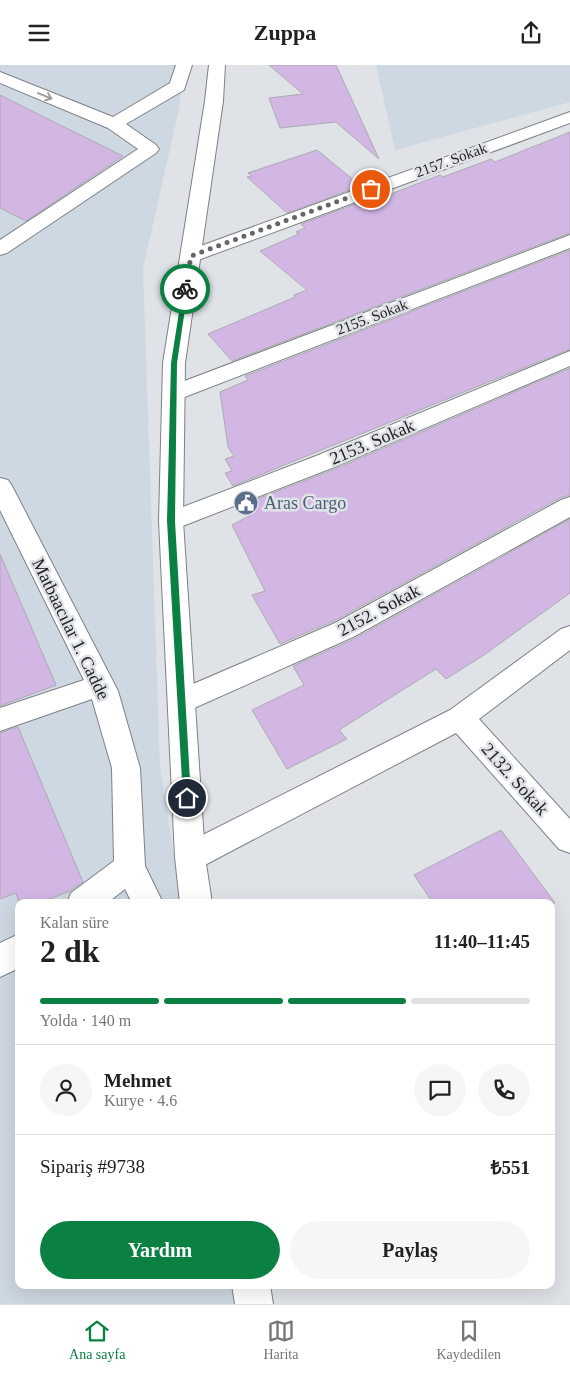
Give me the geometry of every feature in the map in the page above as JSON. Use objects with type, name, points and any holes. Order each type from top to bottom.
[{"type":"street","points":[[114,124],[178,86],[184,65]]},
{"type":"street","points":[[195,899],[190,857],[171,521],[174,363],[191,256],[217,65]]},
{"type":"street","points":[[0,77],[114,124],[150,149],[0,249]]},
{"type":"street","name":"2157. Sokak","points":[[191,256],[570,117]]},
{"type":"street","name":"2155. Sokak","points":[[174,393],[570,241]]},
{"type":"street","name":"2153. Sokak","points":[[171,521],[244,495],[570,358]]},
{"type":"street","name":"Matbaacılar 1. Cadde","points":[[0,486],[102,685],[126,769],[130,867]]},
{"type":"street","name":"2152. Sokak","points":[[182,701],[344,630],[570,505]]},
{"type":"street","points":[[190,857],[460,718],[570,636]]},
{"type":"street","points":[[0,720],[102,685]]},
{"type":"street","name":"2132. Sokak","points":[[460,718],[570,840]]},
{"type":"street","points":[[87,899],[130,867],[146,899]]},
{"type":"street","points":[[0,962],[15,952]]},
{"type":"street","points":[[252,1289],[254,1304]]},
{"type":"shaded area","points":[[0,65],[186,65],[178,113],[143,269],[160,765],[181,899],[15,899],[15,1289],[242,1289],[244,1304],[0,1304]]},
{"type":"shaded area","points":[[376,65],[570,65],[570,102],[395,150]]},
{"type":"building","points":[[269,65],[336,65],[379,159],[336,122],[280,128],[269,98],[303,94]]},
{"type":"building","points":[[0,95],[123,156],[26,221],[0,208]]},
{"type":"building","points":[[570,132],[570,233],[232,361],[208,334],[295,297],[294,295],[307,290],[260,251],[299,234],[296,232],[305,228],[301,224],[375,197],[378,199],[440,175],[443,177],[491,159],[495,162]]},
{"type":"building","points":[[317,150],[361,186],[287,213],[247,177],[252,176],[248,173]]},
{"type":"building","points":[[570,250],[570,349],[233,486],[225,473],[232,471],[225,459],[234,456],[228,447],[220,392],[248,380],[245,376]]},
{"type":"building","points":[[570,368],[570,495],[560,498],[334,621],[280,644],[252,595],[265,591],[232,525],[251,515],[244,504],[333,470]]},
{"type":"building","points":[[570,519],[570,593],[484,655],[446,679],[436,669],[339,730],[347,739],[287,769],[252,710],[304,685],[293,666],[354,639]]},
{"type":"building","points":[[0,554],[56,685],[0,706]]},
{"type":"building","points":[[18,727],[83,882],[70,891],[49,899],[18,899],[16,893],[0,899],[0,733]]},
{"type":"building","points":[[501,830],[552,899],[430,899],[414,875]]},
{"type":"way so far","points":[[185,289],[191,256],[371,189]]},
{"type":"place","name":"Aras Cargo","points":[[246,503]]},
{"type":"route","points":[[185,289],[174,363],[171,521],[187,798]]}]
